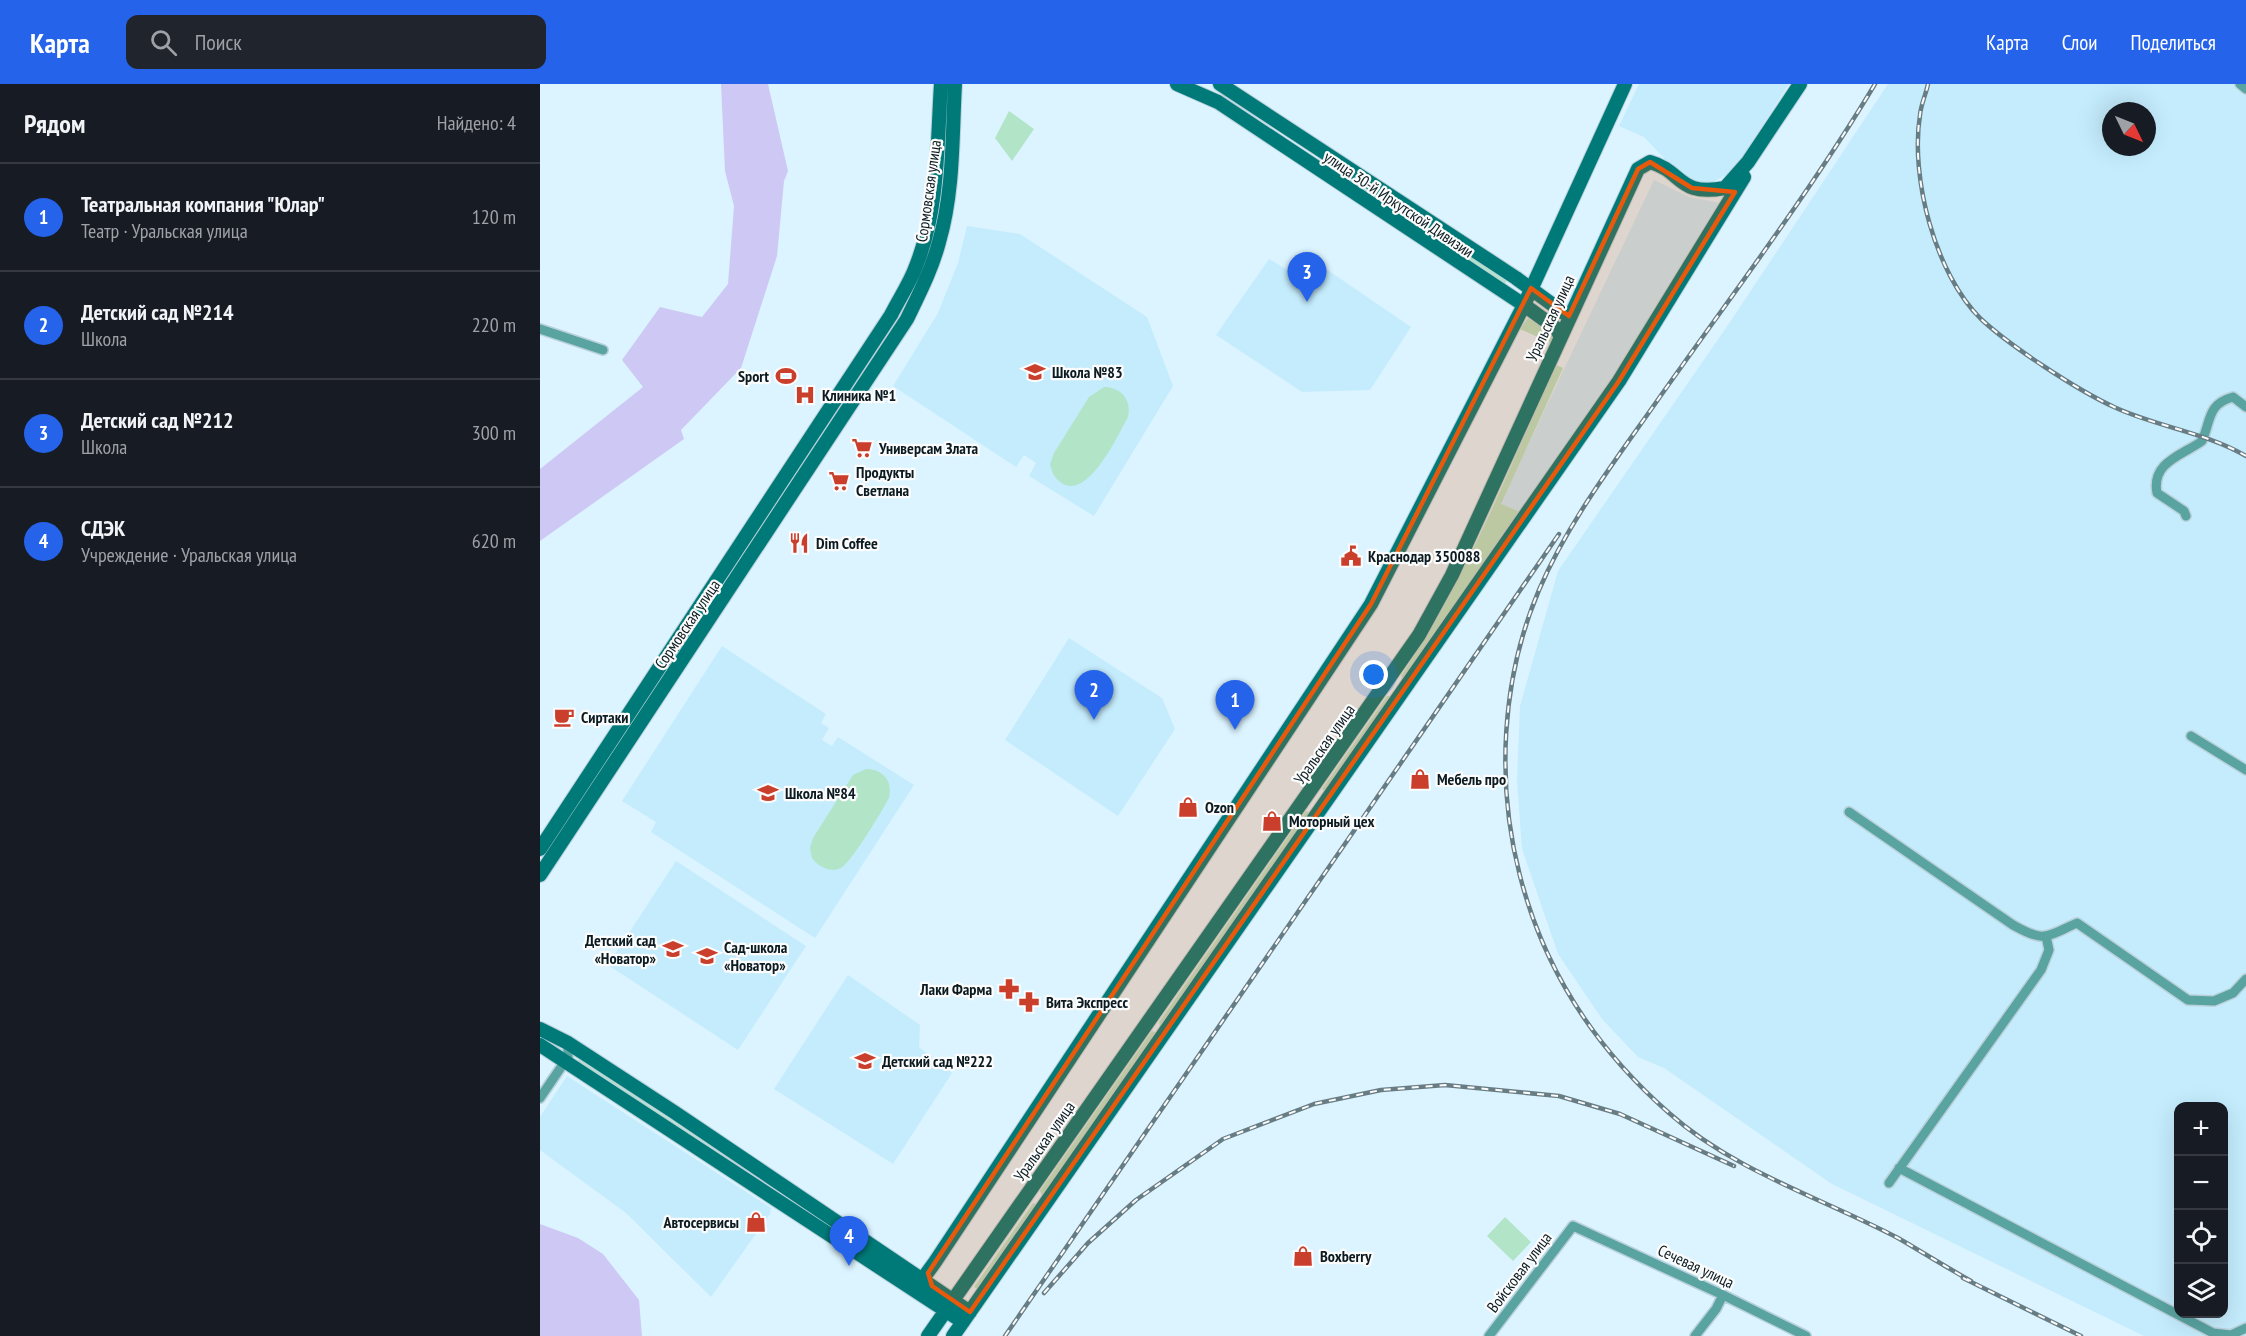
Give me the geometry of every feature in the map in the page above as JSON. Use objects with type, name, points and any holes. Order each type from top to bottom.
[{"type":"main road","name":"Сормовская улица","points":[[540,875],[891,315],[916,267],[933,202],[940,84]]},
{"type":"main road","name":"Сормовская улица","points":[[540,849],[657,687],[861,392],[907,319],[931,269],[940,239],[951,168],[955,84]]},
{"type":"main road","name":"улица 30-й Иркутской Дивизии","points":[[1177,84],[1218,102],[1524,305],[1557,329],[1560,336]]},
{"type":"main road","name":"Уральская улица","points":[[921,1280],[1371,604],[1524,305],[1625,84]]},
{"type":"main road","name":"Уральская улица","points":[[953,1336],[1619,381],[1730,190],[1802,84]]},
{"type":"main road","name":"улица 30-й Иркутской Дивизии","points":[[1218,102],[1223,86],[1531,288],[1564,313],[1570,313]]},
{"type":"main road","name":"Уральская улица","points":[[928,1336],[1419,635],[1452,575],[1570,313],[1638,169],[1650,162],[1692,188],[1730,190]]},
{"type":"main road","points":[[847,383],[861,392]]},
{"type":"main road","points":[[1390,678],[1404,688]]},
{"type":"main road","points":[[540,1029],[568,1043],[921,1280],[967,1317]]},
{"type":"main road","points":[[540,1045],[921,1280],[950,1305]]},
{"type":"street","points":[[2240,84],[2246,89]]},
{"type":"street","points":[[540,329],[603,350]]},
{"type":"street","points":[[2186,516],[2184,511],[2157,493],[2155,483],[2159,473],[2178,454],[2202,441],[2210,410],[2216,404],[2233,398],[2246,407]]},
{"type":"street","points":[[2191,736],[2246,770]]},
{"type":"street","points":[[1849,812],[2013,925],[2035,937],[2046,936],[2077,923],[2188,1000],[2214,1001],[2233,993],[2246,979]]},
{"type":"street","points":[[1889,1183],[2041,970],[2049,950],[2046,936]]},
{"type":"street","points":[[568,1043],[570,1065]]},
{"type":"street","points":[[540,1098],[572,1062],[584,1054]]},
{"type":"street","points":[[1899,1168],[2213,1333],[2232,1335],[2246,1328]]},
{"type":"street","name":"Сечевая улица","points":[[1573,1227],[1723,1295],[1806,1336]]},
{"type":"street","name":"Войсковая улица","points":[[1489,1336],[1573,1227]]},
{"type":"street","points":[[1695,1336],[1716,1309],[1723,1295]]},
{"type":"highlighted area","points":[[1650,162],[1692,188],[1735,192],[1619,381],[970,1312],[932,1286],[928,1273],[1371,604],[1531,288],[1569,316],[1638,169]]},
{"type":"shaded area","points":[[721,84],[768,84],[788,171],[784,181],[777,256],[741,368],[681,430],[684,439],[540,541],[540,469],[643,387],[622,360],[660,307],[702,317],[728,284],[734,206],[725,171]]},
{"type":"shaded area","points":[[1639,84],[1789,84],[1733,171],[1708,185],[1693,185],[1668,168],[1663,157],[1644,137],[1619,126]]},
{"type":"shaded area","points":[[1888,84],[2246,84],[2246,1336],[2144,1336],[1832,1184],[1664,1068],[1638,1057],[1602,1019],[1558,954],[1522,849],[1517,781],[1520,706],[1558,571],[1730,322]]},
{"type":"shaded area","points":[[1654,180],[1689,197],[1720,203],[1627,360],[1523,513],[1500,504]]},
{"type":"shaded area","name":"Школа №83","points":[[967,226],[1020,234],[1147,317],[1173,386],[1094,516],[1029,476],[1036,463],[1024,455],[1016,467],[893,386],[938,313],[958,263]]},
{"type":"shaded area","points":[[1269,259],[1300,278],[1313,260],[1411,327],[1370,390],[1302,392],[1216,335]]},
{"type":"shaded area","points":[[1069,638],[1162,698],[1175,729],[1118,816],[1005,740]]},
{"type":"shaded area","name":"Школа №84","points":[[722,646],[826,714],[821,723],[829,728],[822,740],[832,746],[838,737],[914,785],[815,938],[651,832],[656,822],[622,801]]},
{"type":"shaded area","name":"Сад-школа «Новатор»","points":[[676,861],[806,946],[738,1050],[608,965]]},
{"type":"shaded area","name":"Детский сад №222","points":[[848,975],[920,1025],[919,1047],[952,1073],[893,1164],[774,1089]]},
{"type":"shaded area","points":[[567,1076],[771,1208],[770,1214],[711,1297],[626,1213],[540,1150],[540,1117]]},
{"type":"shaded area","points":[[540,1224],[578,1238],[603,1254],[639,1300],[642,1336],[540,1336]]},
{"type":"green space","points":[[945,84],[949,84],[942,189],[925,265],[909,302],[860,380],[858,376],[915,281]]},
{"type":"green space","points":[[1238,108],[1507,280],[1504,286]]},
{"type":"green space","points":[[1009,111],[1034,129],[1012,161],[995,138]]},
{"type":"green space","points":[[1528,318],[1555,332],[1553,344],[1520,329]]},
{"type":"green space","points":[[1556,365],[1563,368],[1501,504],[1523,513],[1403,682],[1401,676],[1424,640],[1466,564]]},
{"type":"green space","points":[[1104,387],[1115,389],[1124,396],[1128,405],[1128,417],[1106,456],[1086,480],[1075,485],[1064,484],[1053,474],[1050,464],[1054,453],[1089,397]]},
{"type":"green space","points":[[1387,696],[1392,696],[1327,793],[1322,789]]},
{"type":"green space","points":[[866,769],[877,771],[885,777],[889,786],[889,798],[846,864],[833,870],[825,868],[812,858],[810,848],[813,838],[853,775]]},
{"type":"green space","points":[[1306,811],[1311,813],[1160,1026],[1159,1022]]},
{"type":"green space","points":[[1152,1031],[1157,1033],[1042,1195],[1040,1191]]},
{"type":"green space","points":[[578,1060],[778,1191],[776,1193],[577,1063]]},
{"type":"green space","points":[[1033,1203],[1037,1204],[979,1290],[974,1287]]},
{"type":"green space","points":[[1505,1217],[1531,1242],[1513,1261],[1487,1236]]},
{"type":"railway","points":[[1875,84],[1797,205],[1625,446],[1564,540],[1539,590],[1526,624],[1510,695],[1505,769],[1512,841],[1530,911],[1558,975],[1576,1006],[1618,1062],[1669,1113],[1722,1151],[1779,1182],[1898,1238],[1971,1281]]},
{"type":"railway","points":[[1928,84],[1921,111],[1918,140],[1923,195],[1939,251],[1951,277],[1965,300],[1981,319],[2063,379],[2114,407],[2214,441],[2246,456]]},
{"type":"railway","points":[[1005,1336],[1559,534]]},
{"type":"railway","points":[[1044,1293],[1088,1243],[1136,1200],[1223,1139],[1314,1104],[1381,1090],[1445,1085],[1559,1096],[1620,1114],[1734,1166]]},
{"type":"railway","points":[[1963,1278],[2081,1336]]},
{"type":"place","name":"Детский сад №212","points":[[1307,302]]},
{"type":"place","name":"Школа №83","points":[[1035,372]]},
{"type":"place","name":"Sport","points":[[786,376]]},
{"type":"place","name":"Клиника №1","points":[[805,395]]},
{"type":"place","name":"Универсам Злата","points":[[862,448]]},
{"type":"place","name":"Продукты Светлана","points":[[839,481]]},
{"type":"place","name":"Dim Coffee","points":[[799,543]]},
{"type":"place","name":"Краснодар 350088","points":[[1351,556]]},
{"type":"place","name":"Сиртаки","points":[[564,717]]},
{"type":"place","name":"Детский сад №214","points":[[1094,720]]},
{"type":"place","name":"Театральная компания \"Юлар\"","points":[[1235,730]]},
{"type":"place","name":"Мебель про","points":[[1420,779]]},
{"type":"place","name":"Школа №84","points":[[768,793]]},
{"type":"place","name":"Ozon","points":[[1188,807]]},
{"type":"place","name":"Моторный цех","points":[[1272,821]]},
{"type":"place","name":"Детский сад «Новатор»","points":[[673,949]]},
{"type":"place","name":"Сад-школа «Новатор»","points":[[707,956]]},
{"type":"place","name":"Лаки Фарма","points":[[1009,989]]},
{"type":"place","name":"Вита Экспресс","points":[[1029,1002]]},
{"type":"place","name":"Детский сад №222","points":[[865,1061]]},
{"type":"place","name":"Автосервисы","points":[[756,1222]]},
{"type":"place","name":"Boxberry","points":[[1303,1256]]},
{"type":"place","name":"СДЭК","points":[[849,1266]]}]
